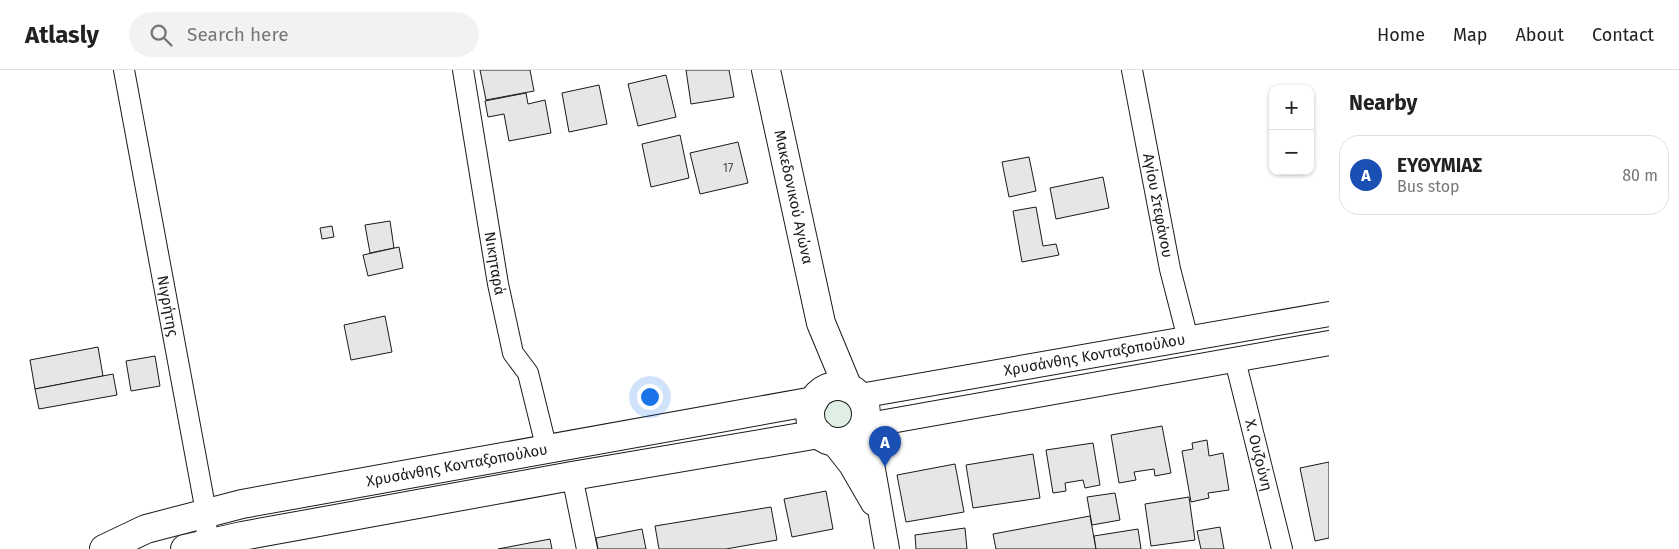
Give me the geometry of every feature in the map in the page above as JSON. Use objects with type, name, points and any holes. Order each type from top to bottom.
[{"type":"main road","name":"Μακεδονικού Αγώνα","points":[[766,70],[821,323]]},
{"type":"main road","points":[[821,323],[854,392],[866,411],[861,429],[847,440],[825,438],[811,418],[821,379],[821,323]]},
{"type":"main road","points":[[815,398],[831,387],[854,392]]},
{"type":"main road","name":"Χρυσάνθης Κονταξοπούλου","points":[[104,549],[146,529],[206,512],[547,450],[815,398]]},
{"type":"main road","name":"Χρυσάνθης Κονταξοπούλου","points":[[200,547],[572,476],[825,438]]},
{"type":"street","name":"Νιγρήτης","points":[[124,70],[206,512],[200,547]]},
{"type":"street","name":"Νικηταρά","points":[[463,70],[498,284],[514,353],[528,373],[547,450]]},
{"type":"street","name":"Αγίου Στεφάνου","points":[[1132,70],[1170,269],[1188,339]]},
{"type":"street","name":"Χρυσάνθης Κονταξοπούλου","points":[[854,392],[1188,339],[1329,314]]},
{"type":"street","name":"Χρυσάνθης Κονταξοπούλου","points":[[861,429],[1329,343]]},
{"type":"street","name":"Χ. Ουζούνη","points":[[1235,360],[1282,549]]},
{"type":"street","points":[[861,429],[871,458],[887,549]]},
{"type":"street","points":[[825,438],[850,465],[880,515]]},
{"type":"street","points":[[572,476],[587,549]]},
{"type":"green space","points":[[839,397],[852,402],[857,415],[852,428],[839,433],[826,428],[821,415],[826,402]]},
{"type":"building","points":[[480,70],[530,70],[534,91],[486,100]]},
{"type":"building","points":[[686,70],[729,70],[734,97],[691,104]]},
{"type":"building","points":[[666,75],[676,117],[638,126],[628,84]]},
{"type":"building","points":[[599,85],[607,124],[569,132],[562,93]]},
{"type":"building","points":[[526,93],[528,104],[545,100],[551,133],[509,141],[504,114],[488,117],[485,101]]},
{"type":"building","points":[[680,135],[689,178],[651,187],[642,144]]},
{"type":"building","points":[[738,142],[748,183],[700,194],[690,153]]},
{"type":"building","points":[[1029,157],[1036,191],[1009,197],[1002,162]]},
{"type":"building","points":[[1103,177],[1109,208],[1056,219],[1050,188]]},
{"type":"building","points":[[1036,207],[1043,246],[1056,244],[1059,255],[1022,262],[1013,211]]},
{"type":"building","points":[[390,221],[394,248],[370,253],[365,225]]},
{"type":"building","points":[[332,226],[334,237],[322,239],[320,228]]},
{"type":"building","points":[[399,247],[403,268],[368,276],[363,255]]},
{"type":"building","points":[[385,316],[392,352],[351,360],[344,325]]},
{"type":"building","points":[[98,347],[103,376],[35,389],[30,360]]},
{"type":"building","points":[[155,356],[160,386],[131,391],[126,361]]},
{"type":"building","points":[[113,374],[117,395],[39,409],[35,389]]},
{"type":"building","points":[[1162,426],[1171,473],[1155,476],[1154,469],[1134,472],[1136,480],[1119,483],[1111,435]]},
{"type":"building","points":[[1207,440],[1209,456],[1223,453],[1229,490],[1208,493],[1209,498],[1191,502],[1182,451],[1193,449],[1192,443]]},
{"type":"building","points":[[1093,443],[1100,485],[1085,488],[1083,480],[1065,483],[1066,491],[1053,493],[1046,450]]},
{"type":"building","points":[[1033,454],[1040,498],[973,508],[966,465]]},
{"type":"building","points":[[1329,462],[1329,538],[1315,541],[1300,468]]},
{"type":"building","points":[[955,464],[964,512],[906,522],[897,475]]},
{"type":"building","points":[[826,491],[833,529],[792,537],[784,499]]},
{"type":"building","points":[[1115,493],[1120,520],[1092,525],[1087,497]]},
{"type":"building","points":[[1189,497],[1195,540],[1151,546],[1145,504]]},
{"type":"building","points":[[771,507],[777,540],[726,549],[659,549],[655,526]]},
{"type":"building","points":[[1090,516],[1096,549],[996,549],[993,534]]},
{"type":"building","points":[[1220,527],[1224,549],[1201,549],[1197,531]]},
{"type":"building","points":[[965,528],[967,549],[916,549],[915,535]]},
{"type":"building","points":[[642,529],[646,549],[598,549],[596,538]]},
{"type":"building","points":[[1138,529],[1141,549],[1096,549],[1094,536]]},
{"type":"building","points":[[550,539],[552,549],[498,549]]},
{"type":"place","name":"ΕΥΘΥΜΙΑΣ","points":[[885,467]]}]
